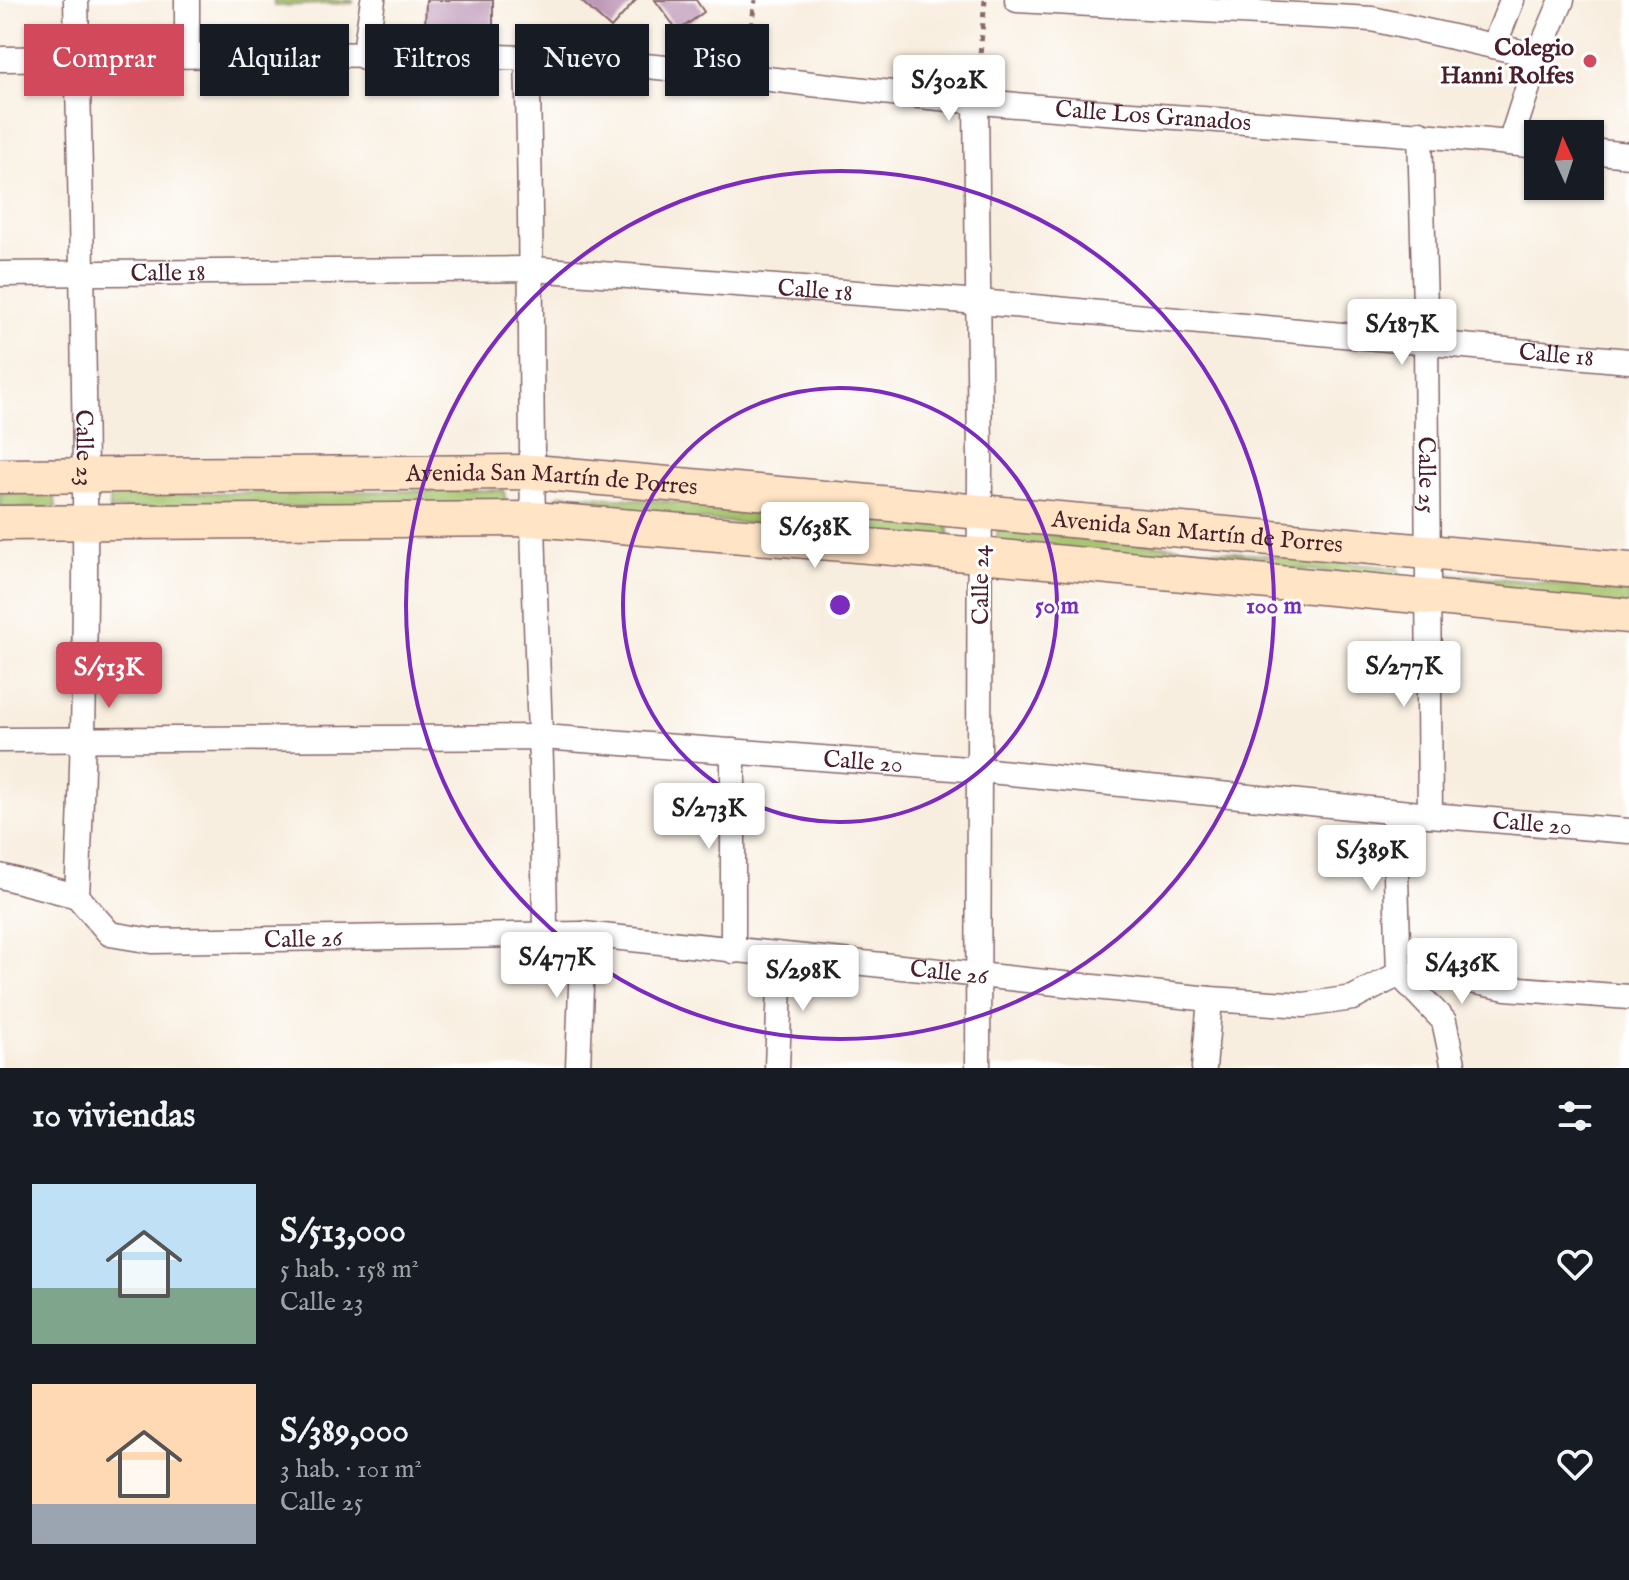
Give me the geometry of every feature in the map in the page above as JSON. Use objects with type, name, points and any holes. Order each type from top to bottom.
[{"type":"main road","name":"Avenida San Martín de Porres","points":[[0,476],[534,472],[1629,570]]},
{"type":"main road","name":"Avenida San Martín de Porres","points":[[0,523],[533,519],[980,555],[1428,600],[1629,616]]},
{"type":"street","name":"Calle 23","points":[[76,0],[76,24]]},
{"type":"street","points":[[187,0],[187,55]]},
{"type":"street","points":[[364,57],[373,0]]},
{"type":"street","points":[[1017,0],[1372,19],[1538,56]]},
{"type":"street","points":[[1494,46],[1512,0]]},
{"type":"street","points":[[1510,143],[1538,56],[1562,0]]},
{"type":"street","name":"Calle Los Granados","points":[[184,55],[515,58]]},
{"type":"street","name":"Calle Los Granados","points":[[0,59],[24,59]]},
{"type":"street","name":"Calle Los Granados","points":[[769,78],[976,102],[1420,133],[1524,144]]},
{"type":"street","name":"Calle 23","points":[[77,896],[85,738],[85,521],[78,96]]},
{"type":"street","points":[[528,96],[533,269],[533,519],[543,737],[545,933]]},
{"type":"street","name":"Calle 24","points":[[976,102],[980,510],[978,1068]]},
{"type":"street","name":"Calle 25","points":[[1420,133],[1426,341],[1430,815]]},
{"type":"street","points":[[1604,152],[1629,155]]},
{"type":"street","name":"Calle 18","points":[[0,274],[533,269],[979,302],[1629,361]]},
{"type":"street","name":"Calle 20","points":[[0,740],[543,737],[980,770],[1394,812],[1629,831]]},
{"type":"street","points":[[733,751],[733,951]]},
{"type":"street","points":[[1394,812],[1399,974],[1444,1021],[1454,1068]]},
{"type":"street","points":[[0,876],[77,896]]},
{"type":"street","name":"Calle 26","points":[[77,896],[110,934],[152,941],[583,934],[1210,999],[1304,1005],[1353,998],[1399,974]]},
{"type":"street","points":[[578,1068],[583,934]]},
{"type":"street","points":[[777,1068],[781,956]]},
{"type":"street","points":[[1399,974],[1446,976],[1506,988],[1629,997]]},
{"type":"street","points":[[1204,1068],[1210,999]]},
{"type":"path","points":[[752,24],[755,0]]},
{"type":"path","points":[[976,102],[985,0]]},
{"type":"green space","points":[[274,0],[353,0],[353,3],[274,6]]},
{"type":"green space","points":[[504,490],[506,505],[110,509],[110,494]]},
{"type":"green space","points":[[54,492],[56,508],[0,509],[0,493]]},
{"type":"green space","points":[[561,494],[948,522],[950,539],[557,509],[553,500]]},
{"type":"green space","points":[[997,529],[1397,568],[1403,578],[998,545]]},
{"type":"green space","points":[[1443,573],[1629,591],[1629,607],[1440,588]]},
{"type":"building","points":[[426,0],[493,0],[493,24],[425,24]]},
{"type":"building","points":[[580,0],[636,0],[615,24],[607,24]]},
{"type":"building","points":[[655,0],[696,0],[704,12],[688,24],[673,24]]},
{"type":"place","name":"Colegio Hanni Rolfes","points":[[1590,61]]}]
